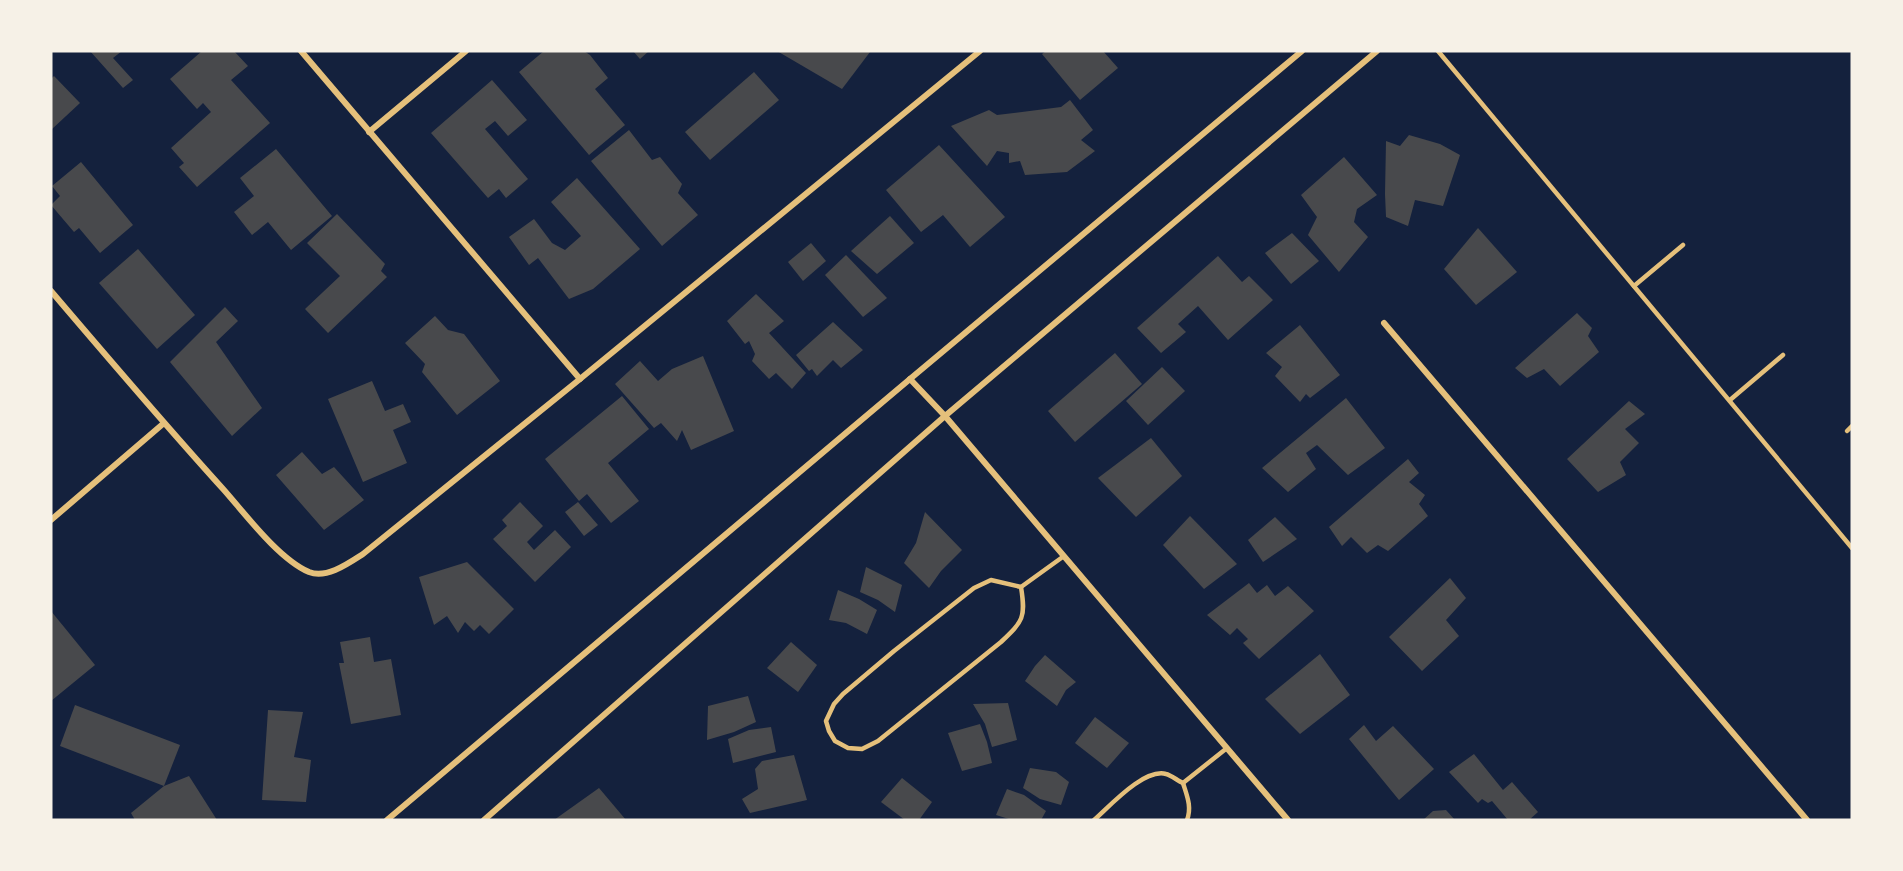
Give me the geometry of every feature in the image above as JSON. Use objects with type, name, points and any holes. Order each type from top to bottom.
[{"type":"street","points":[[301,51],[580,379]]},
{"type":"street","points":[[369,132],[466,51]]},
{"type":"street","points":[[51,291],[164,423],[285,557],[310,573],[329,572],[345,566],[363,554],[980,51]]},
{"type":"street","points":[[387,820],[1302,51]]},
{"type":"street","points":[[484,820],[945,416],[1377,51]]},
{"type":"street","points":[[1383,323],[1807,820]]},
{"type":"street","points":[[910,379],[945,416],[1288,820]]},
{"type":"street","points":[[51,520],[164,423]]},
{"type":"lane","points":[[1438,51],[1852,548]]},
{"type":"lane","points":[[1634,286],[1683,245]]},
{"type":"lane","points":[[1730,400],[1783,355]]},
{"type":"lane","points":[[1847,431],[1852,426]]},
{"type":"lane","points":[[1021,587],[1024,606],[1019,625],[1001,642],[878,741],[862,749],[848,748],[835,741],[828,731],[826,721],[834,704],[894,651],[974,588],[991,580],[1021,587],[1064,556]]},
{"type":"lane","points":[[1183,783],[1227,748]]},
{"type":"lane","points":[[1094,820],[1131,788],[1152,774],[1166,774],[1183,783],[1190,805],[1187,820]]},
{"type":"building","points":[[90,51],[122,51],[113,58],[133,80],[123,88]]},
{"type":"building","points":[[202,51],[234,51],[248,66],[231,80],[270,123],[197,187],[179,167],[184,163],[171,148],[211,112],[203,103],[197,109],[170,79]]},
{"type":"building","points":[[544,51],[584,51],[590,55],[608,78],[595,89],[625,125],[589,155],[519,72]]},
{"type":"building","points":[[633,51],[649,51],[640,59]]},
{"type":"building","points":[[777,51],[868,51],[870,52],[842,89]]},
{"type":"building","points":[[1046,51],[1103,51],[1118,68],[1080,100],[1042,54]]},
{"type":"building","points":[[754,72],[779,100],[710,160],[685,132]]},
{"type":"building","points":[[54,76],[80,103],[51,130],[51,79]]},
{"type":"building","points":[[492,80],[527,120],[508,136],[495,121],[485,129],[528,179],[506,198],[499,189],[488,198],[431,133]]},
{"type":"building","points":[[1070,100],[1093,130],[1081,140],[1095,151],[1067,172],[1025,175],[1020,161],[1009,163],[1009,153],[997,151],[987,166],[951,126],[989,110],[997,115],[1061,107]]},
{"type":"building","points":[[629,130],[652,160],[660,157],[682,184],[678,193],[698,215],[662,246],[591,161]]},
{"type":"building","points":[[1409,135],[1440,144],[1460,155],[1443,206],[1415,200],[1408,226],[1386,217],[1385,194],[1386,141],[1400,146]]},
{"type":"building","points":[[939,145],[1005,217],[970,247],[943,215],[921,232],[886,190]]},
{"type":"building","points":[[276,149],[332,216],[291,250],[268,222],[252,235],[234,212],[254,196],[240,178]]},
{"type":"building","points":[[1344,157],[1377,195],[1357,209],[1354,222],[1368,237],[1339,272],[1308,235],[1317,217],[1301,195]]},
{"type":"building","points":[[81,162],[133,225],[100,253],[79,228],[74,232],[51,205],[60,196],[52,186]]},
{"type":"building","points":[[577,178],[640,249],[593,289],[569,299],[538,258],[529,265],[509,237],[534,219],[552,243],[565,250],[581,236],[551,202]]},
{"type":"building","points":[[337,214],[385,264],[381,271],[387,277],[328,333],[305,309],[340,276],[307,243]]},
{"type":"building","points":[[890,216],[914,243],[877,274],[851,251]]},
{"type":"building","points":[[1478,228],[1517,272],[1476,305],[1444,269]]},
{"type":"building","points":[[1292,233],[1319,261],[1291,284],[1265,253]]},
{"type":"building","points":[[811,243],[826,261],[803,281],[788,262]]},
{"type":"building","points":[[138,249],[195,315],[157,349],[99,283]]},
{"type":"building","points":[[846,255],[887,298],[863,317],[825,275]]},
{"type":"building","points":[[1218,256],[1242,282],[1249,276],[1273,300],[1228,340],[1198,306],[1178,324],[1186,332],[1161,353],[1137,328]]},
{"type":"building","points":[[756,294],[784,321],[769,333],[806,373],[792,389],[776,373],[769,379],[752,361],[755,354],[749,341],[745,344],[727,321]]},
{"type":"building","points":[[225,307],[238,321],[216,342],[262,408],[232,436],[170,362]]},
{"type":"building","points":[[1577,313],[1592,328],[1588,336],[1599,352],[1560,386],[1544,369],[1527,378],[1515,368]]},
{"type":"building","points":[[435,316],[448,330],[464,334],[500,381],[457,415],[422,372],[425,364],[405,343]]},
{"type":"building","points":[[833,322],[863,350],[841,368],[833,360],[817,376],[812,369],[809,371],[796,355]]},
{"type":"building","points":[[1300,325],[1340,375],[1310,398],[1306,394],[1300,402],[1275,376],[1282,367],[1266,353]]},
{"type":"building","points":[[1115,353],[1142,384],[1075,442],[1048,411]]},
{"type":"building","points":[[703,356],[734,431],[691,450],[682,430],[677,441],[661,423],[654,428],[615,384],[640,361],[658,381],[672,369]]},
{"type":"building","points":[[1162,367],[1185,391],[1148,425],[1126,401]]},
{"type":"building","points":[[372,381],[385,411],[403,404],[411,422],[393,430],[407,463],[363,482],[328,399]]},
{"type":"building","points":[[622,396],[649,429],[608,463],[639,501],[611,523],[587,494],[579,501],[545,459]]},
{"type":"building","points":[[1346,398],[1385,448],[1348,475],[1317,445],[1306,453],[1316,469],[1288,492],[1262,468]]},
{"type":"building","points":[[1629,401],[1645,414],[1625,429],[1639,443],[1620,462],[1626,475],[1598,492],[1567,459]]},
{"type":"building","points":[[1151,438],[1182,476],[1136,517],[1098,478]]},
{"type":"building","points":[[302,452],[322,474],[334,467],[364,500],[324,530],[276,475]]},
{"type":"building","points":[[1408,459],[1419,473],[1409,482],[1425,495],[1419,504],[1428,516],[1388,551],[1378,545],[1367,553],[1351,537],[1342,546],[1329,527]]},
{"type":"building","points":[[520,502],[543,526],[527,542],[534,550],[555,530],[571,547],[535,582],[493,539],[507,526],[502,520]]},
{"type":"building","points":[[578,502],[598,525],[584,536],[565,512]]},
{"type":"building","points":[[925,512],[962,550],[941,571],[929,588],[904,563],[916,543]]},
{"type":"building","points":[[1190,516],[1237,564],[1204,589],[1163,545]]},
{"type":"building","points":[[1275,517],[1297,539],[1263,562],[1248,540]]},
{"type":"building","points":[[467,562],[514,609],[489,634],[480,625],[474,631],[465,622],[458,633],[447,616],[434,625],[419,577]]},
{"type":"building","points":[[866,567],[902,585],[895,612],[878,600],[860,592]]},
{"type":"building","points":[[1450,578],[1466,598],[1446,620],[1459,636],[1422,671],[1389,637]]},
{"type":"building","points":[[1249,583],[1257,593],[1267,585],[1275,596],[1288,586],[1314,611],[1259,659],[1243,643],[1248,639],[1237,628],[1230,635],[1207,615]]},
{"type":"building","points":[[838,590],[877,610],[867,634],[846,623],[829,620]]},
{"type":"building","points":[[51,611],[95,665],[51,701]]},
{"type":"building","points":[[370,637],[374,662],[391,659],[401,715],[351,724],[339,663],[344,663],[340,642]]},
{"type":"building","points":[[791,642],[817,665],[798,692],[767,668]]},
{"type":"building","points":[[1320,654],[1350,695],[1300,734],[1265,699]]},
{"type":"building","points":[[1045,655],[1076,682],[1066,690],[1057,706],[1025,681]]},
{"type":"building","points":[[748,696],[756,722],[734,732],[707,740],[708,706]]},
{"type":"building","points":[[1008,703],[1017,740],[992,747],[985,724],[973,704]]},
{"type":"building","points":[[75,705],[180,745],[164,786],[60,746]]},
{"type":"building","points":[[268,710],[303,712],[294,757],[311,760],[306,802],[262,800]]},
{"type":"building","points":[[1095,717],[1129,743],[1107,768],[1075,743]]},
{"type":"building","points":[[980,724],[992,763],[962,771],[948,733]]},
{"type":"building","points":[[1364,725],[1376,741],[1393,726],[1434,769],[1399,800],[1349,739]]},
{"type":"building","points":[[771,727],[776,752],[733,763],[728,739],[749,730]]},
{"type":"building","points":[[1474,754],[1503,790],[1512,782],[1538,812],[1529,820],[1508,820],[1492,801],[1488,803],[1482,799],[1478,803],[1449,772]]},
{"type":"building","points":[[794,755],[807,800],[750,813],[742,799],[758,789],[755,769],[762,761]]},
{"type":"building","points":[[1030,768],[1056,772],[1069,782],[1061,805],[1040,799],[1023,788]]},
{"type":"building","points":[[189,776],[217,820],[135,820],[131,813],[164,786]]},
{"type":"building","points":[[902,778],[932,802],[919,820],[905,820],[881,802]]},
{"type":"building","points":[[599,788],[626,820],[554,820]]},
{"type":"building","points":[[1007,789],[1024,795],[1046,811],[1041,820],[1012,820],[996,815]]},
{"type":"building","points":[[1446,810],[1455,820],[1423,820],[1433,811]]}]
